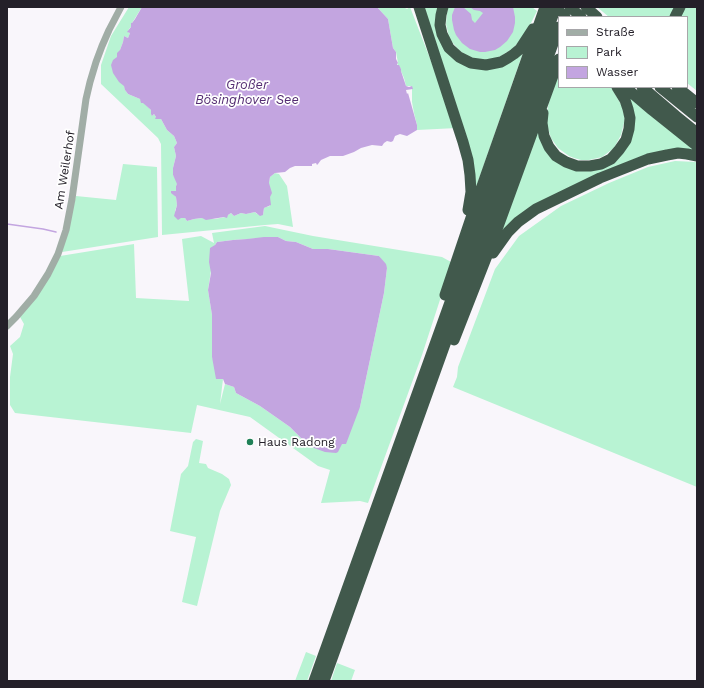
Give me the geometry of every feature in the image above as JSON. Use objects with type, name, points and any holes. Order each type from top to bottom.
[{"type":"highway","points":[[420,7],[468,160],[471,192],[462,244]]},
{"type":"highway","points":[[443,7],[440,25],[446,42],[459,58],[478,65],[500,62],[520,49],[529,37],[550,27]]},
{"type":"highway","points":[[538,7],[550,27]]},
{"type":"highway","points":[[314,681],[550,27],[545,7]]},
{"type":"highway","points":[[324,681],[429,390],[556,7]]},
{"type":"highway","points":[[556,7],[563,16]]},
{"type":"highway","points":[[676,16],[680,7]]},
{"type":"highway","points":[[566,16],[576,10],[593,16]]},
{"type":"highway","points":[[424,376],[434,329],[462,244],[550,27]]},
{"type":"highway","points":[[429,390],[439,376],[480,276],[558,62]]},
{"type":"highway","points":[[549,88],[543,111],[542,123],[544,136],[549,147],[556,156],[577,166],[601,164],[611,159],[626,140],[630,118],[625,100],[618,88]]},
{"type":"highway","points":[[626,88],[697,146]]},
{"type":"highway","points":[[643,88],[697,133]]},
{"type":"highway","points":[[661,88],[697,117]]},
{"type":"highway","points":[[678,88],[697,103]]},
{"type":"highway","points":[[480,276],[508,232],[518,222],[536,209],[600,178],[648,159],[678,153],[697,156]]},
{"type":"street","name":"Am Weilerhof","points":[[7,326],[34,296],[48,274],[58,254],[66,230],[72,199],[86,99],[90,82],[102,46],[121,7]]},
{"type":"green space","points":[[129,7],[142,7],[129,29],[128,32],[130,33],[128,38],[124,36],[120,50],[125,90],[128,94],[140,99],[151,110],[152,116],[154,114],[156,117],[161,119],[167,130],[174,136],[177,143],[174,147],[176,156],[173,175],[178,183],[176,186],[176,191],[172,191],[176,197],[177,205],[175,211],[181,218],[185,218],[187,221],[202,218],[215,219],[225,217],[231,213],[234,216],[241,213],[246,214],[255,212],[263,215],[264,208],[270,206],[269,183],[270,177],[275,173],[279,174],[287,186],[293,227],[278,224],[162,235],[161,144],[158,138],[101,84],[101,65],[111,36]]},
{"type":"green space","points":[[377,7],[403,7],[407,9],[410,7],[457,128],[417,130],[412,102],[412,86],[406,86],[401,69],[397,64],[396,52],[393,48],[388,19]]},
{"type":"green space","points":[[422,7],[439,7],[439,32],[475,67],[525,47],[474,193]]},
{"type":"green space","points":[[448,7],[532,7],[537,11],[528,29],[512,49],[494,59],[486,60],[475,59],[464,54],[452,42],[449,37],[446,24]]},
{"type":"green space","points":[[597,7],[697,7],[697,91],[688,84],[688,16],[608,16]]},
{"type":"green space","points":[[558,76],[558,88],[612,88],[622,106],[625,119],[621,135],[614,148],[602,157],[581,160],[569,156],[558,148],[551,138],[547,125],[549,100]]},
{"type":"green space","points":[[623,91],[695,150],[621,166],[500,235],[537,130],[541,138],[581,169],[627,145]]},
{"type":"green space","points":[[675,161],[697,162],[697,487],[453,387],[457,377],[458,367],[495,269],[519,236],[561,206],[609,183],[648,167]]},
{"type":"green space","points":[[123,164],[157,167],[158,237],[62,252],[76,196],[116,200]]},
{"type":"green space","points":[[265,226],[313,236],[442,257],[451,262],[422,355],[368,503],[360,501],[321,503],[330,470],[318,466],[250,417],[197,405],[191,433],[15,413],[10,405],[10,377],[13,354],[10,346],[20,337],[24,324],[20,317],[60,256],[134,244],[136,298],[189,301],[182,239],[201,236],[214,243],[212,233]],"holes":[[[278,237],[286,241],[296,242],[313,249],[328,249],[379,256],[387,268],[384,293],[360,407],[305,442],[290,427],[260,406],[236,393],[234,387],[225,384],[220,404],[223,379],[212,357],[212,315],[208,290],[215,245],[217,242]]]},
{"type":"green space","points":[[196,439],[203,441],[199,463],[206,464],[208,468],[222,474],[229,479],[231,485],[220,511],[197,606],[182,602],[196,537],[170,531],[181,474],[188,466],[193,442]]},
{"type":"green space","points":[[306,652],[316,656],[307,681],[295,681]]},
{"type":"green space","points":[[337,663],[355,670],[351,681],[331,681]]},
{"type":"water","name":"Großer Bösinghover See","points":[[142,7],[377,7],[388,19],[393,48],[396,52],[397,65],[399,65],[401,69],[406,86],[412,86],[413,89],[406,90],[417,125],[417,130],[407,136],[400,134],[395,136],[393,141],[387,141],[382,146],[372,145],[343,156],[330,156],[321,160],[317,165],[316,163],[312,164],[312,166],[295,166],[285,172],[275,173],[270,177],[269,183],[272,193],[270,197],[271,205],[264,208],[263,215],[260,216],[255,212],[246,214],[241,213],[234,216],[231,213],[227,218],[224,217],[206,220],[202,218],[187,221],[185,218],[181,218],[178,220],[174,216],[177,205],[176,197],[171,193],[171,191],[176,191],[177,184],[173,175],[176,156],[174,147],[177,143],[174,136],[167,130],[161,119],[155,119],[156,117],[154,114],[152,116],[151,110],[141,103],[140,99],[128,94],[124,86],[119,82],[113,73],[111,65],[113,60],[117,57],[117,53],[120,50],[124,36],[128,38],[130,33],[127,32],[131,27],[131,23]]},
{"type":"water","points":[[455,7],[463,7],[471,14],[472,20],[475,23],[483,13],[470,7],[513,7],[515,23],[513,32],[507,41],[495,50],[480,52],[470,49],[462,43],[454,30],[452,15]]},
{"type":"water","points":[[278,237],[313,249],[328,249],[379,256],[386,264],[387,268],[384,293],[360,407],[346,444],[342,444],[336,453],[325,452],[314,448],[305,442],[290,427],[260,406],[236,393],[234,387],[225,384],[223,379],[216,379],[212,357],[212,315],[208,290],[211,273],[209,262],[210,248],[217,242]]},
{"type":"waterway","points":[[7,224],[56,232]]},
{"type":"place","name":"Haus Radong","points":[[250,442]]}]
